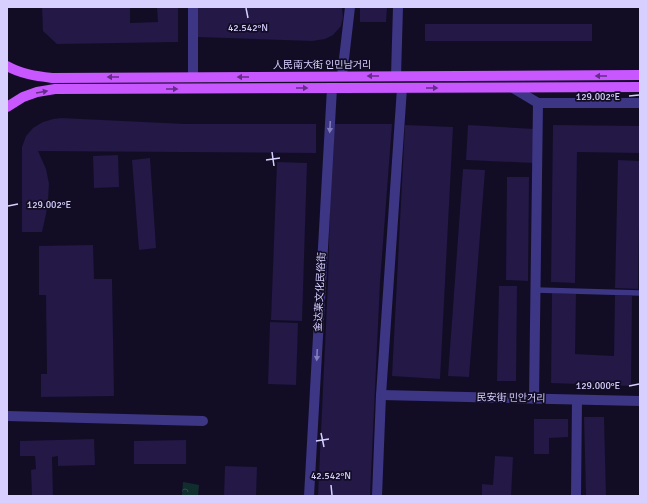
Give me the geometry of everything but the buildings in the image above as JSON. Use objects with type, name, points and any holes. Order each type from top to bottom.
[{"type":"main road","name":"人民南大街 인민남거리","points":[[7,66],[21,72],[52,78],[640,75]]},
{"type":"main road","points":[[7,107],[23,97],[37,92],[55,89],[640,87]]},
{"type":"street","points":[[192,7],[193,77]]},
{"type":"street","points":[[342,76],[350,7]]},
{"type":"street","points":[[396,76],[398,7]]},
{"type":"street","name":"金达莱文化民俗街","points":[[308,496],[332,88]]},
{"type":"street","points":[[377,496],[381,395],[402,88]]},
{"type":"street","points":[[513,88],[538,103],[640,103]]},
{"type":"street","points":[[534,399],[538,103]]},
{"type":"street","name":"民安街 민안거리","points":[[381,395],[640,401]]},
{"type":"street","points":[[576,496],[577,400]]},
{"type":"street","points":[[7,416],[203,421]]},
{"type":"lane","points":[[536,290],[640,293]]},
{"type":"green space","points":[[183,482],[199,485],[198,496],[182,496]]}]
